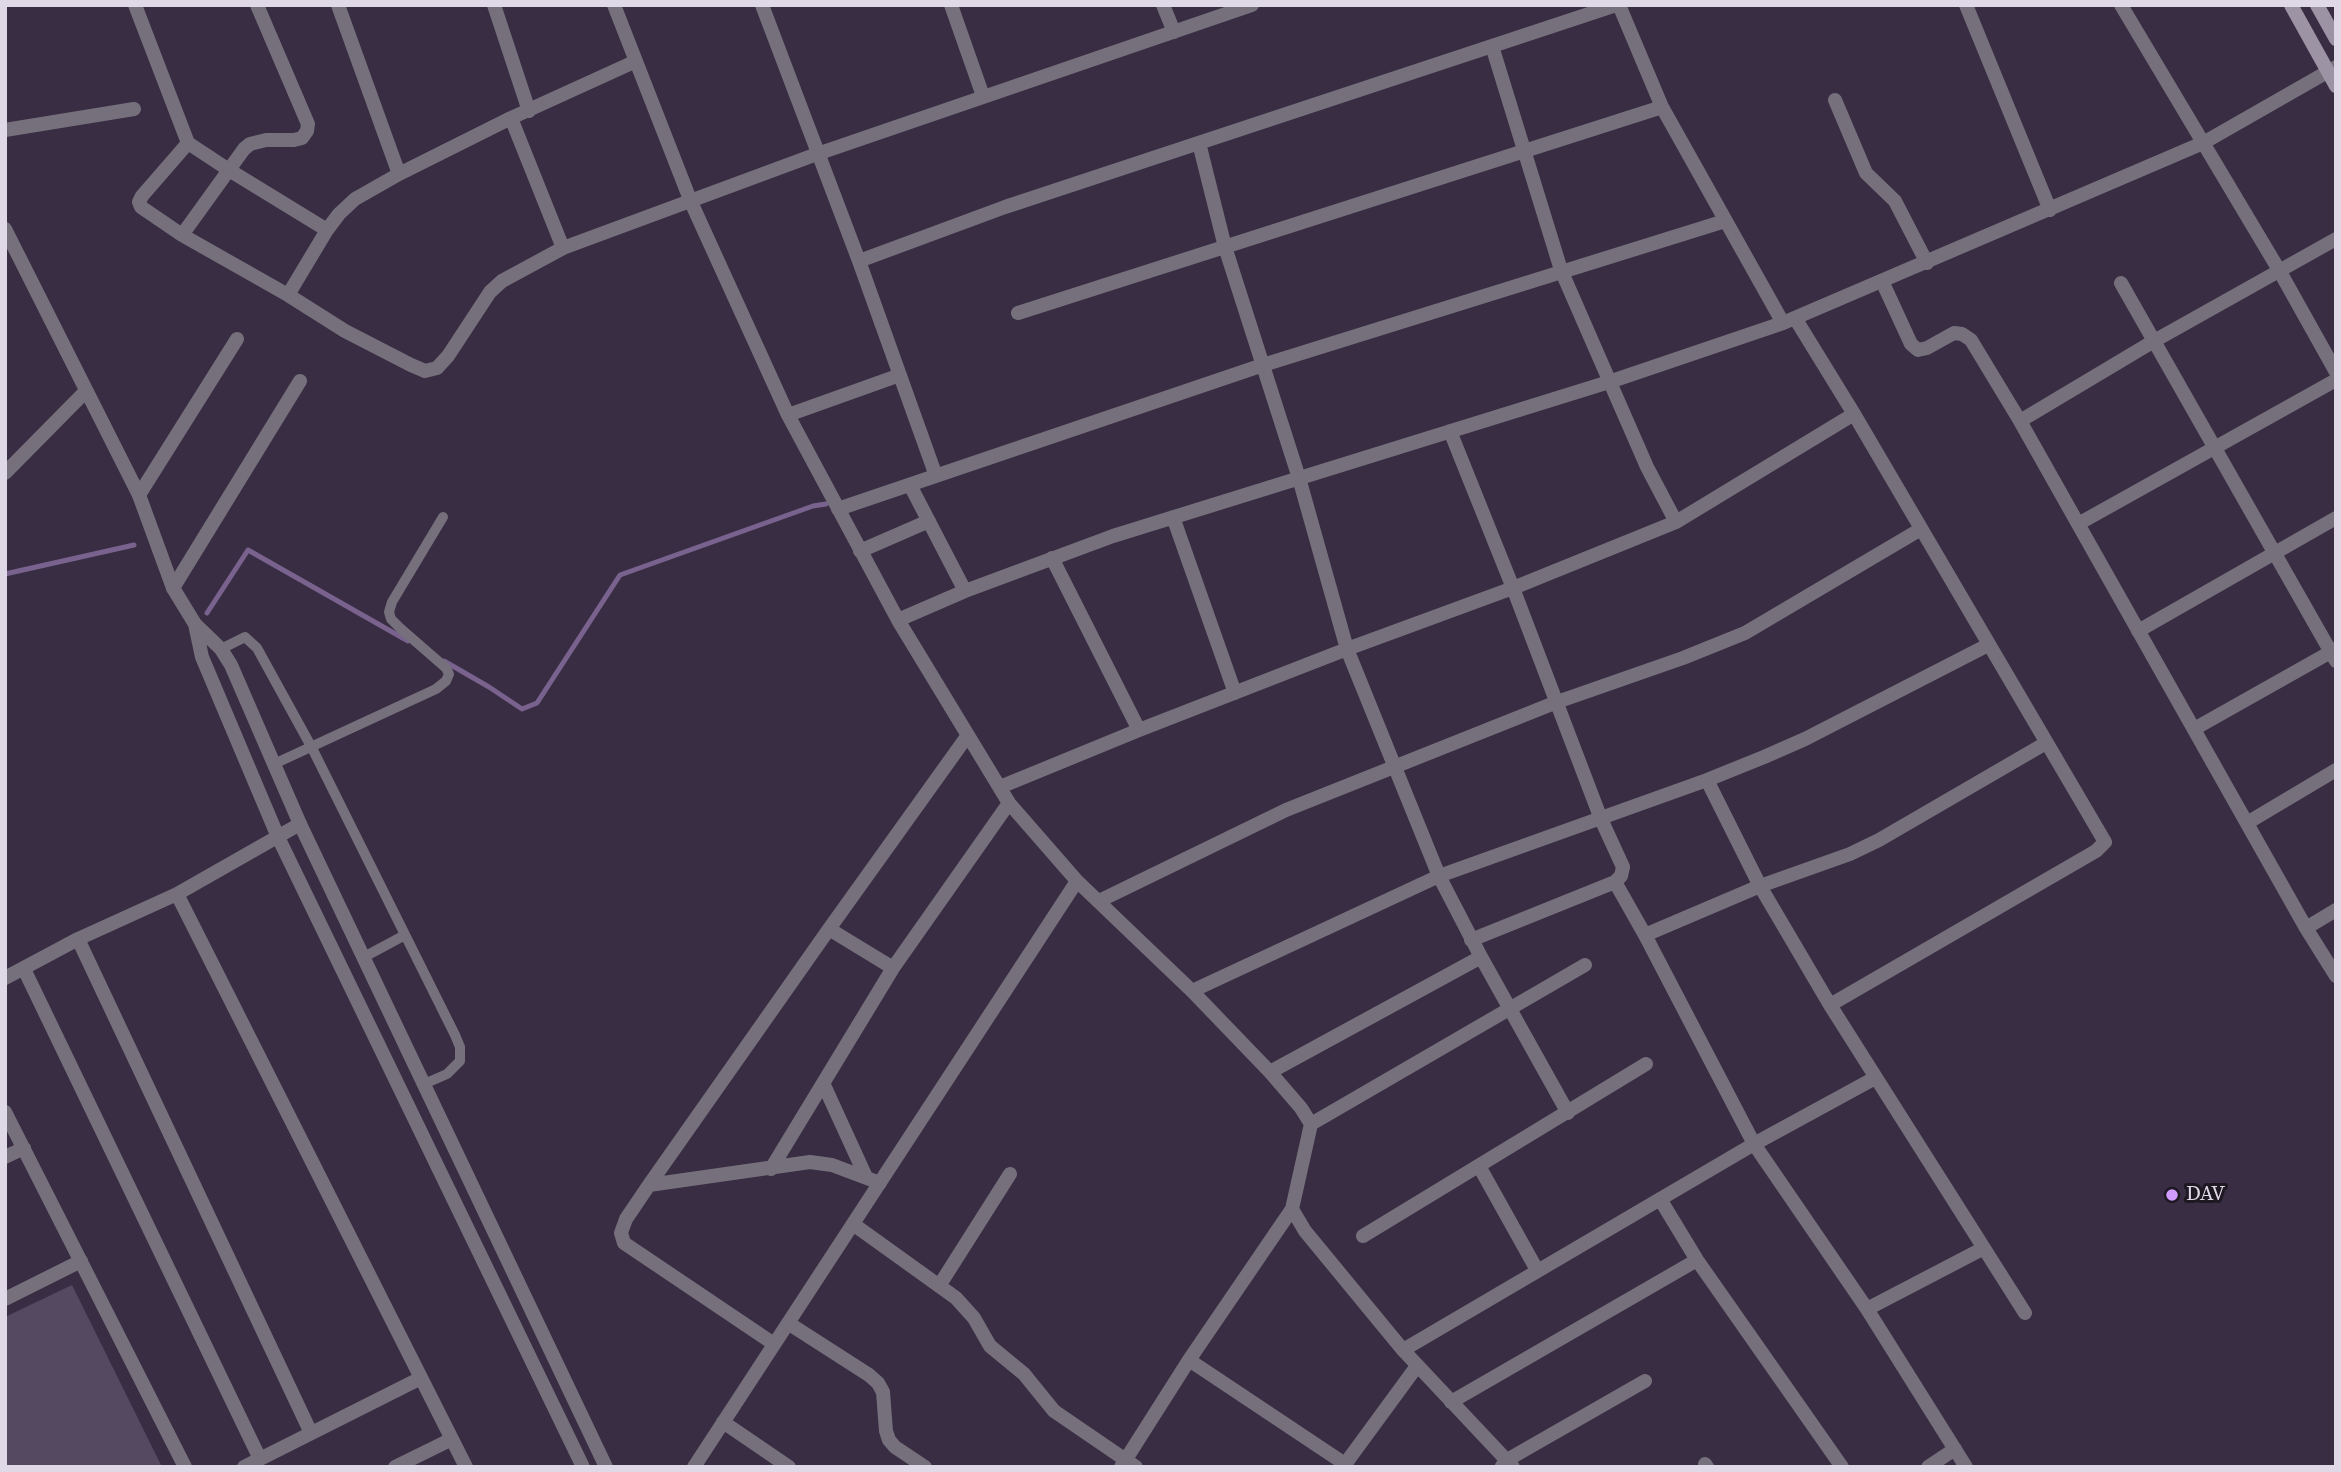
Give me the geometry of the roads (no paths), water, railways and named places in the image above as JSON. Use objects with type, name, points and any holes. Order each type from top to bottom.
[{"type":"main road","points":[[2291,5],[2332,69],[2336,86]]},
{"type":"main road","points":[[2317,5],[2336,38]]},
{"type":"street","points":[[135,5],[188,143],[327,230]]},
{"type":"street","points":[[182,235],[250,144],[258,141],[294,140],[302,138],[307,131],[308,124],[257,5]]},
{"type":"street","points":[[338,5],[399,174]]},
{"type":"street","points":[[494,5],[528,111]]},
{"type":"street","points":[[614,5],[691,202],[788,415],[898,620],[1009,803],[1077,881],[1192,991],[1270,1072],[1311,1124],[1292,1209],[1189,1360],[1128,1464],[1054,1411],[1024,1374],[990,1346],[968,1309],[853,1224]]},
{"type":"street","points":[[762,5],[859,261],[936,476]]},
{"type":"street","points":[[951,5],[983,96]]},
{"type":"street","points":[[1163,5],[1174,32]]},
{"type":"street","points":[[188,143],[142,196],[139,202],[145,212],[345,331],[425,371],[437,368],[449,356],[496,286],[563,247],[817,154],[1252,5]]},
{"type":"street","points":[[859,261],[1005,207],[1617,5],[1662,107],[1725,221],[1789,321],[1854,414],[2105,842],[2102,847],[1830,1005]]},
{"type":"street","points":[[1966,5],[2050,210]]},
{"type":"street","points":[[2121,5],[2279,270],[2336,372]]},
{"type":"street","points":[[1492,46],[1561,270],[1647,467],[1676,522]]},
{"type":"street","points":[[288,295],[338,214],[355,199],[511,118],[635,62]]},
{"type":"street","points":[[898,620],[1052,558],[1173,517],[1609,382],[1789,321],[2203,143],[2332,69]]},
{"type":"street","points":[[1835,100],[1866,173],[1895,201],[1927,263]]},
{"type":"street","points":[[1018,313],[1662,107]]},
{"type":"street","points":[[5,130],[134,109]]},
{"type":"street","points":[[511,118],[563,247]]},
{"type":"street","points":[[1199,143],[1225,247],[1299,478],[1347,649],[1440,876],[1480,957],[1568,1112]]},
{"type":"street","points":[[838,509],[1263,365],[1725,221]]},
{"type":"street","points":[[5,229],[139,495],[173,588],[195,624],[221,649],[231,665],[300,824],[606,1467]]},
{"type":"street","points":[[2020,421],[2154,341],[2336,239]]},
{"type":"street","points":[[1882,281],[1911,344],[1918,350],[1954,333],[1962,334],[1971,340],[2020,421],[2306,928],[2336,976]]},
{"type":"street","points":[[2121,283],[2334,654],[2194,729]]},
{"type":"street","points":[[139,495],[237,338]]},
{"type":"street","points":[[788,415],[900,375]]},
{"type":"street","points":[[2078,524],[2336,380]]},
{"type":"street","points":[[173,588],[300,381]]},
{"type":"street","points":[[5,474],[86,391]]},
{"type":"street","points":[[1000,787],[1139,730],[1513,588],[1676,522],[1854,414]]},
{"type":"street","points":[[1450,431],[1601,819],[1623,867],[1621,876],[1615,882],[1471,940]]},
{"type":"street","points":[[910,485],[965,591]]},
{"type":"street","points":[[1173,517],[1236,693]]},
{"type":"street","points":[[2138,631],[2336,518]]},
{"type":"street","points":[[860,551],[929,521]]},
{"type":"street","points":[[1099,901],[1286,810],[1557,702],[1683,658],[1745,632],[1921,529]]},
{"type":"street","points":[[1052,558],[1139,730]]},
{"type":"street","points":[[195,624],[202,657],[278,837],[583,1467]]},
{"type":"street","points":[[1192,991],[1440,876],[1706,780],[1805,739],[1988,645]]},
{"type":"street","points":[[774,1344],[624,1243],[621,1233],[626,1219],[649,1185],[968,735]]},
{"type":"street","points":[[1645,935],[1760,886],[1825,864],[1879,840],[2046,743]]},
{"type":"street","points":[[2247,823],[2336,769]]},
{"type":"street","points":[[1706,780],[1760,886],[1830,1005],[2025,1312]]},
{"type":"street","points":[[771,1168],[893,968],[1009,803]]},
{"type":"street","points":[[5,978],[78,939],[177,894],[300,824]]},
{"type":"street","points":[[694,1467],[853,1224],[873,1180],[1077,881]]},
{"type":"street","points":[[1615,882],[1754,1144],[1867,1309],[1966,1467]]},
{"type":"street","points":[[177,894],[466,1467]]},
{"type":"street","points":[[2306,928],[2336,910]]},
{"type":"street","points":[[829,929],[893,968]]},
{"type":"street","points":[[78,939],[311,1433]]},
{"type":"street","points":[[1270,1072],[1480,957]]},
{"type":"street","points":[[1311,1124],[1585,965]]},
{"type":"street","points":[[24,969],[260,1459]]},
{"type":"street","points":[[1363,1236],[1646,1064]]},
{"type":"street","points":[[1403,1350],[1754,1144],[1875,1078]]},
{"type":"street","points":[[823,1083],[873,1180]]},
{"type":"street","points":[[5,1112],[185,1467]]},
{"type":"street","points":[[5,1157],[23,1148]]},
{"type":"street","points":[[649,1185],[810,1162],[832,1165],[873,1180]]},
{"type":"street","points":[[1479,1166],[1537,1270]]},
{"type":"street","points":[[939,1286],[1010,1174]]},
{"type":"street","points":[[1660,1199],[1697,1260],[1842,1467]]},
{"type":"street","points":[[1292,1209],[1305,1231],[1403,1350],[1507,1464],[1645,1381]]},
{"type":"street","points":[[1867,1309],[1984,1248]]},
{"type":"street","points":[[1451,1402],[1697,1260]]},
{"type":"street","points":[[5,1299],[81,1261]]},
{"type":"street","points":[[788,1322],[878,1383],[883,1392],[889,1440],[925,1467]]},
{"type":"street","points":[[1189,1360],[1344,1466],[1417,1366]]},
{"type":"street","points":[[244,1467],[421,1378]]},
{"type":"street","points":[[723,1422],[789,1467]]},
{"type":"street","points":[[395,1467],[452,1439]]},
{"type":"street","points":[[1928,1467],[1955,1449]]},
{"type":"lane","points":[[274,764],[436,689],[446,681],[449,674],[446,668],[391,620],[389,612],[443,517]]},
{"type":"lane","points":[[221,649],[245,637],[252,641],[312,748],[460,1048],[460,1061],[447,1074],[424,1084]]},
{"type":"lane","points":[[363,957],[405,935]]},
{"type":"waterway","points":[[444,661],[522,709],[537,703],[620,575],[813,506],[826,504]]},
{"type":"waterway","points":[[5,574],[134,545]]},
{"type":"waterway","points":[[207,613],[248,550],[408,641]]},
{"type":"place","name":"DAV","points":[[2172,1195]]}]
